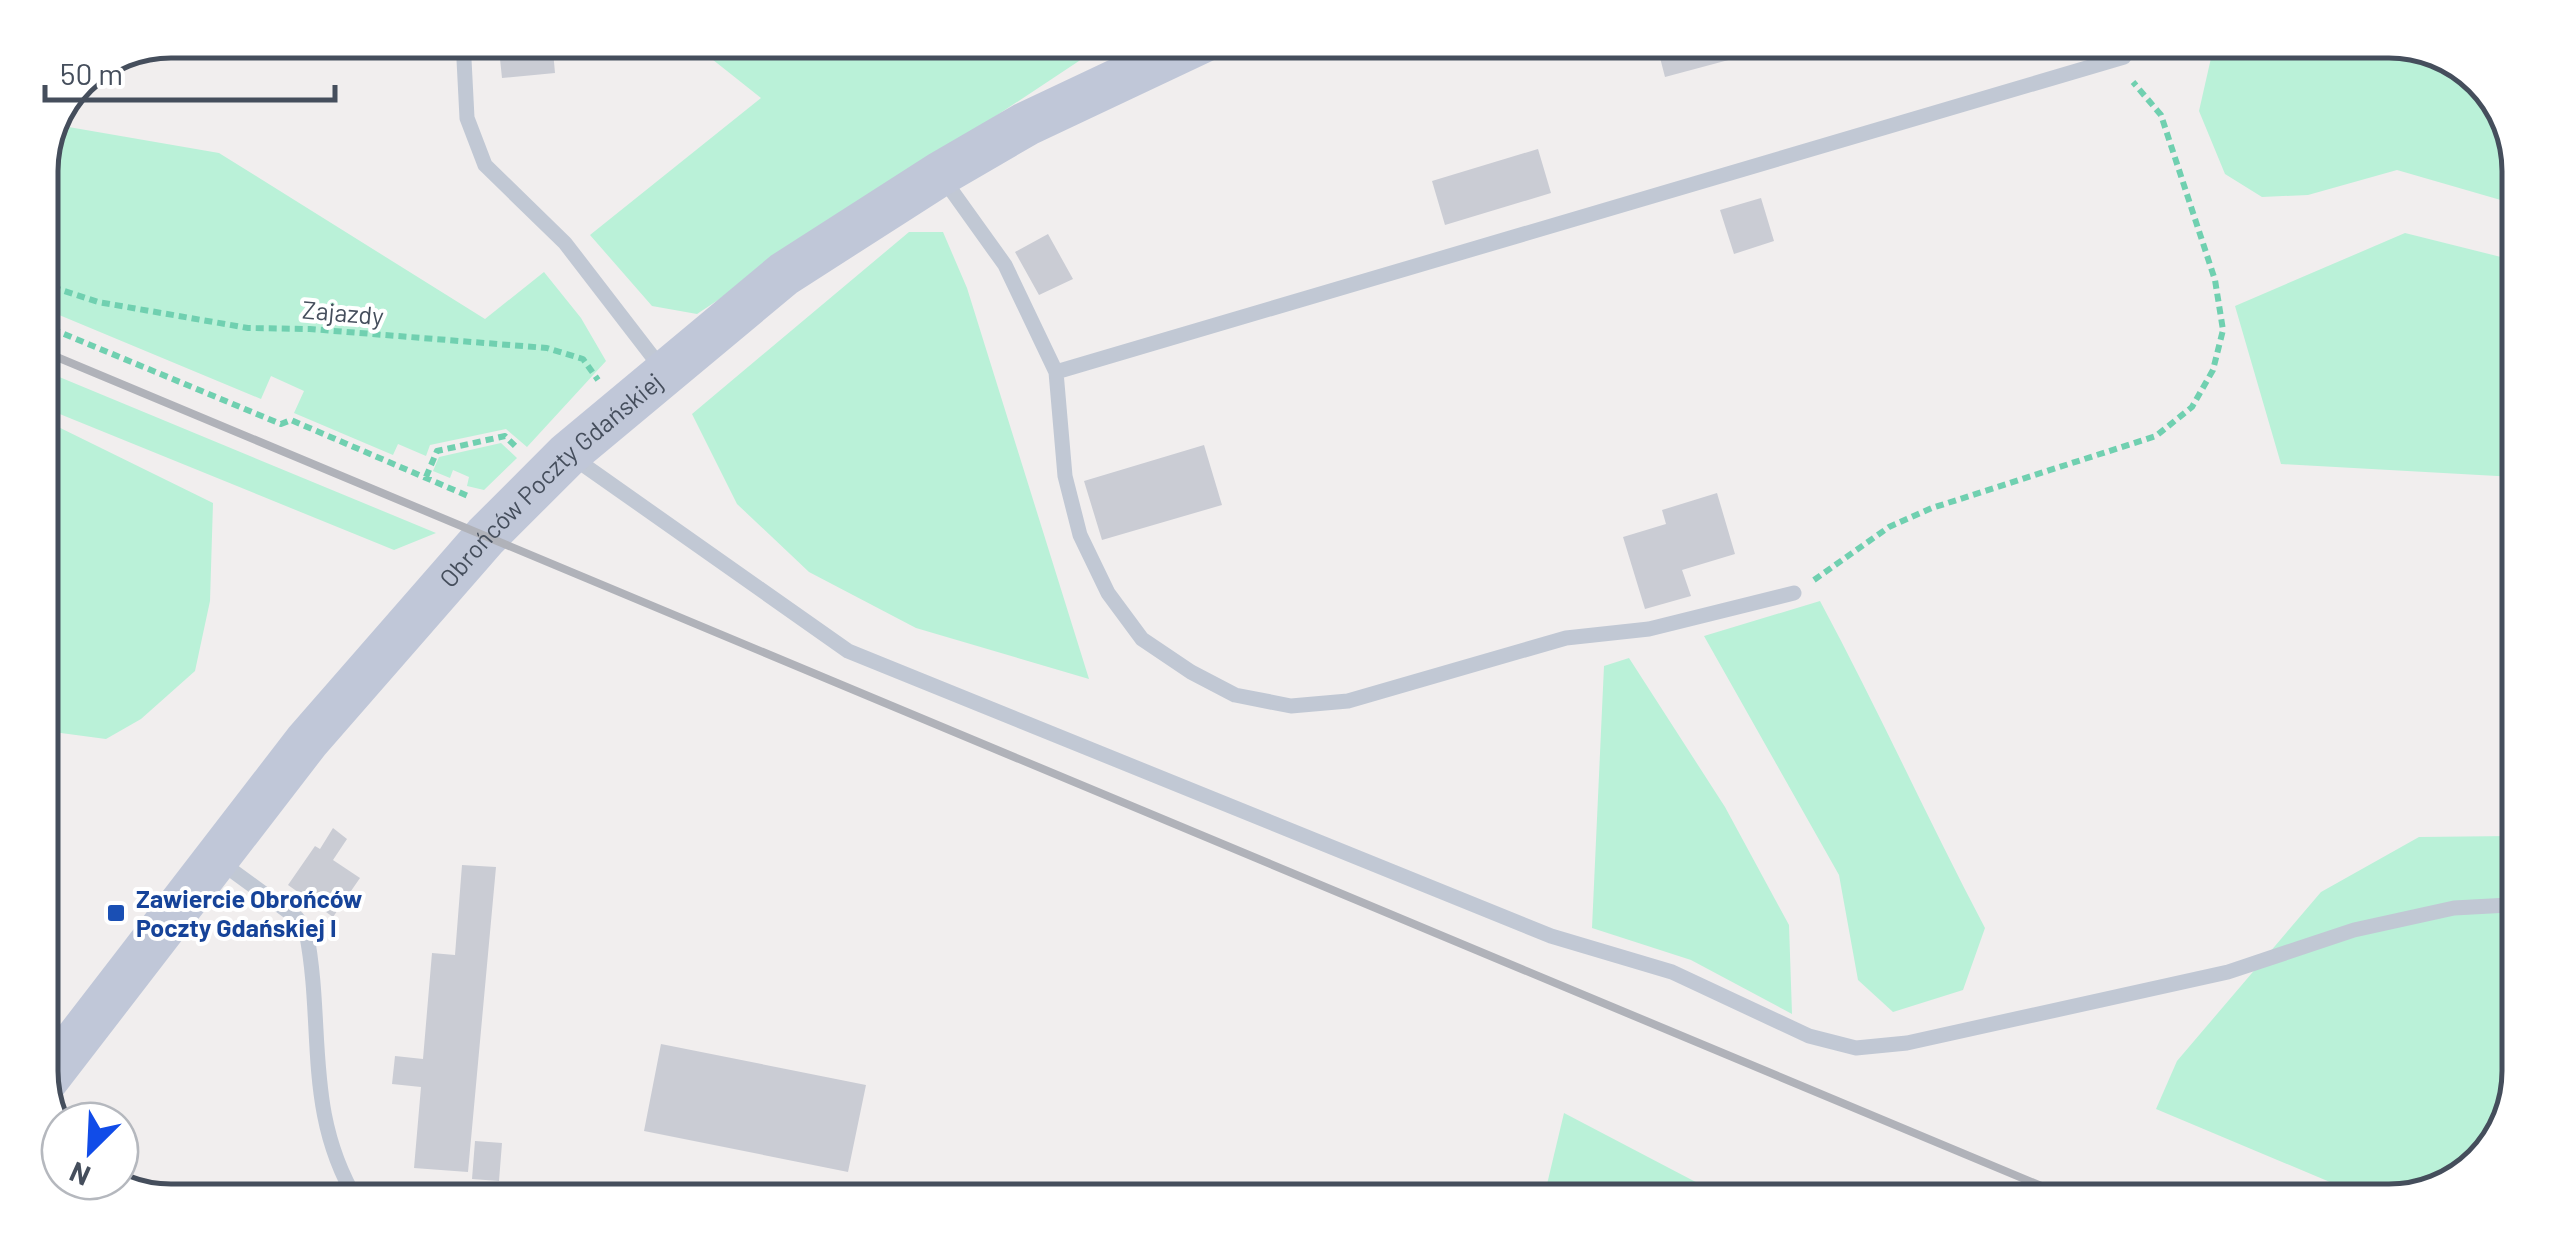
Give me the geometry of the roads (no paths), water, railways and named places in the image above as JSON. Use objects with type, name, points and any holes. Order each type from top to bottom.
[{"type":"main road","name":"Obrońców Poczty Gdańskiej","points":[[58,1064],[368,668],[486,536],[548,456],[620,410],[784,274],[940,174],[1089,92],[1166,57]]},
{"type":"lane","points":[[464,57],[466,118],[486,166],[565,244],[664,372]]},
{"type":"lane","points":[[1056,372],[2124,57]]},
{"type":"lane","points":[[940,174],[1005,264],[1056,372],[1065,476],[1080,535],[1108,593],[1142,639],[1235,695],[1291,706],[1348,701],[1566,638],[1648,629],[1794,593]]},
{"type":"lane","points":[[548,456],[848,652],[1389,873],[1552,936],[1672,972],[1809,1036],[1856,1048],[1907,1043],[2228,972],[2354,930],[2454,908],[2502,905]]},
{"type":"lane","points":[[216,859],[297,918],[306,931],[322,1113],[347,1184]]},
{"type":"railway","points":[[58,358],[2036,1184]]},
{"type":"place","name":"Zawiercie Obrońców Poczty Gdańskiej I","points":[[116,913]]}]
